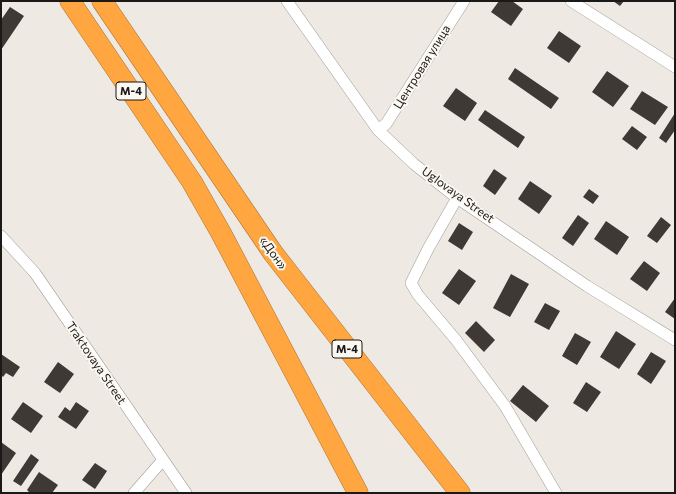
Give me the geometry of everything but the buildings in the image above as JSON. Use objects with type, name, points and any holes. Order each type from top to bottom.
[{"type":"highway","name":"М-4","points":[[70,1],[192,182],[221,233],[358,493]]},
{"type":"highway","name":"«Дон»","points":[[102,1],[273,253],[460,493]]},
{"type":"street","name":"Uglovaya Street","points":[[287,1],[378,130],[414,164],[457,198],[587,286],[675,340]]},
{"type":"street","name":"Центровая улица","points":[[378,130],[386,124],[464,1]]},
{"type":"street","points":[[571,1],[675,67]]},
{"type":"street","points":[[457,198],[428,249],[411,283],[418,295],[456,340],[505,406],[556,493]]},
{"type":"street","name":"Traktovaya Street","points":[[1,236],[35,273],[162,461],[186,493]]},
{"type":"street","points":[[134,493],[162,461]]}]
